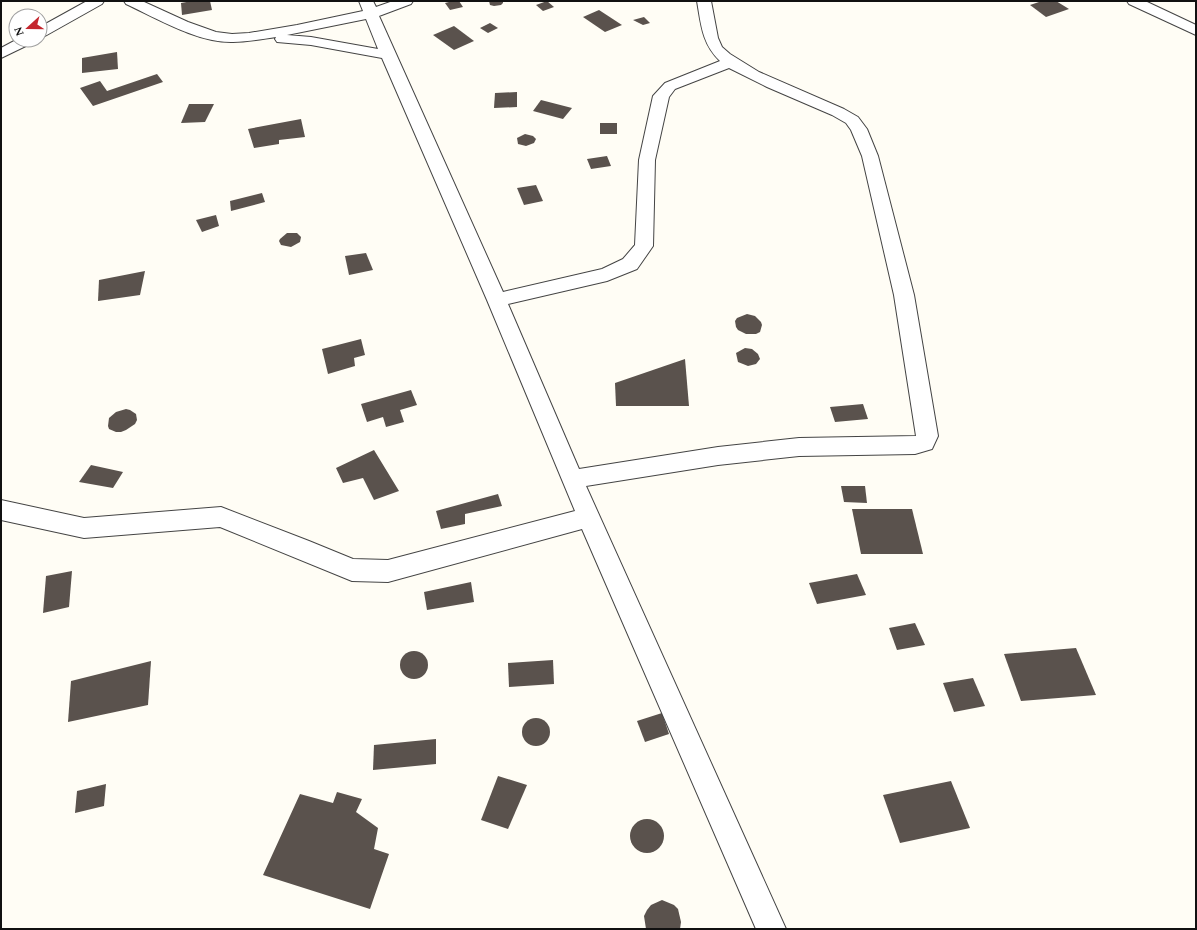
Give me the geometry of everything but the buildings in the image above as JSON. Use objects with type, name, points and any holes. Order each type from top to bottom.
[{"type":"street","points":[[48,29],[97,1]]},
{"type":"street","points":[[131,1],[214,36],[311,41],[388,55]]},
{"type":"street","points":[[249,37],[368,7],[406,1]]},
{"type":"street","points":[[572,479],[718,456],[799,447],[916,445],[924,443],[926,440],[927,436],[904,295],[870,156],[859,128],[852,120],[838,112],[751,74],[730,62],[717,50],[711,39],[704,1]]},
{"type":"street","points":[[1134,1],[1196,31]]},
{"type":"street","points":[[368,7],[496,300],[572,479],[771,929]]},
{"type":"street","points":[[1,54],[12,48]]},
{"type":"street","points":[[496,300],[607,274],[630,264],[644,246],[647,160],[661,96],[670,86],[730,62]]},
{"type":"street","points":[[1,510],[84,528],[221,517],[301,548],[352,570],[388,571],[589,517]]}]
